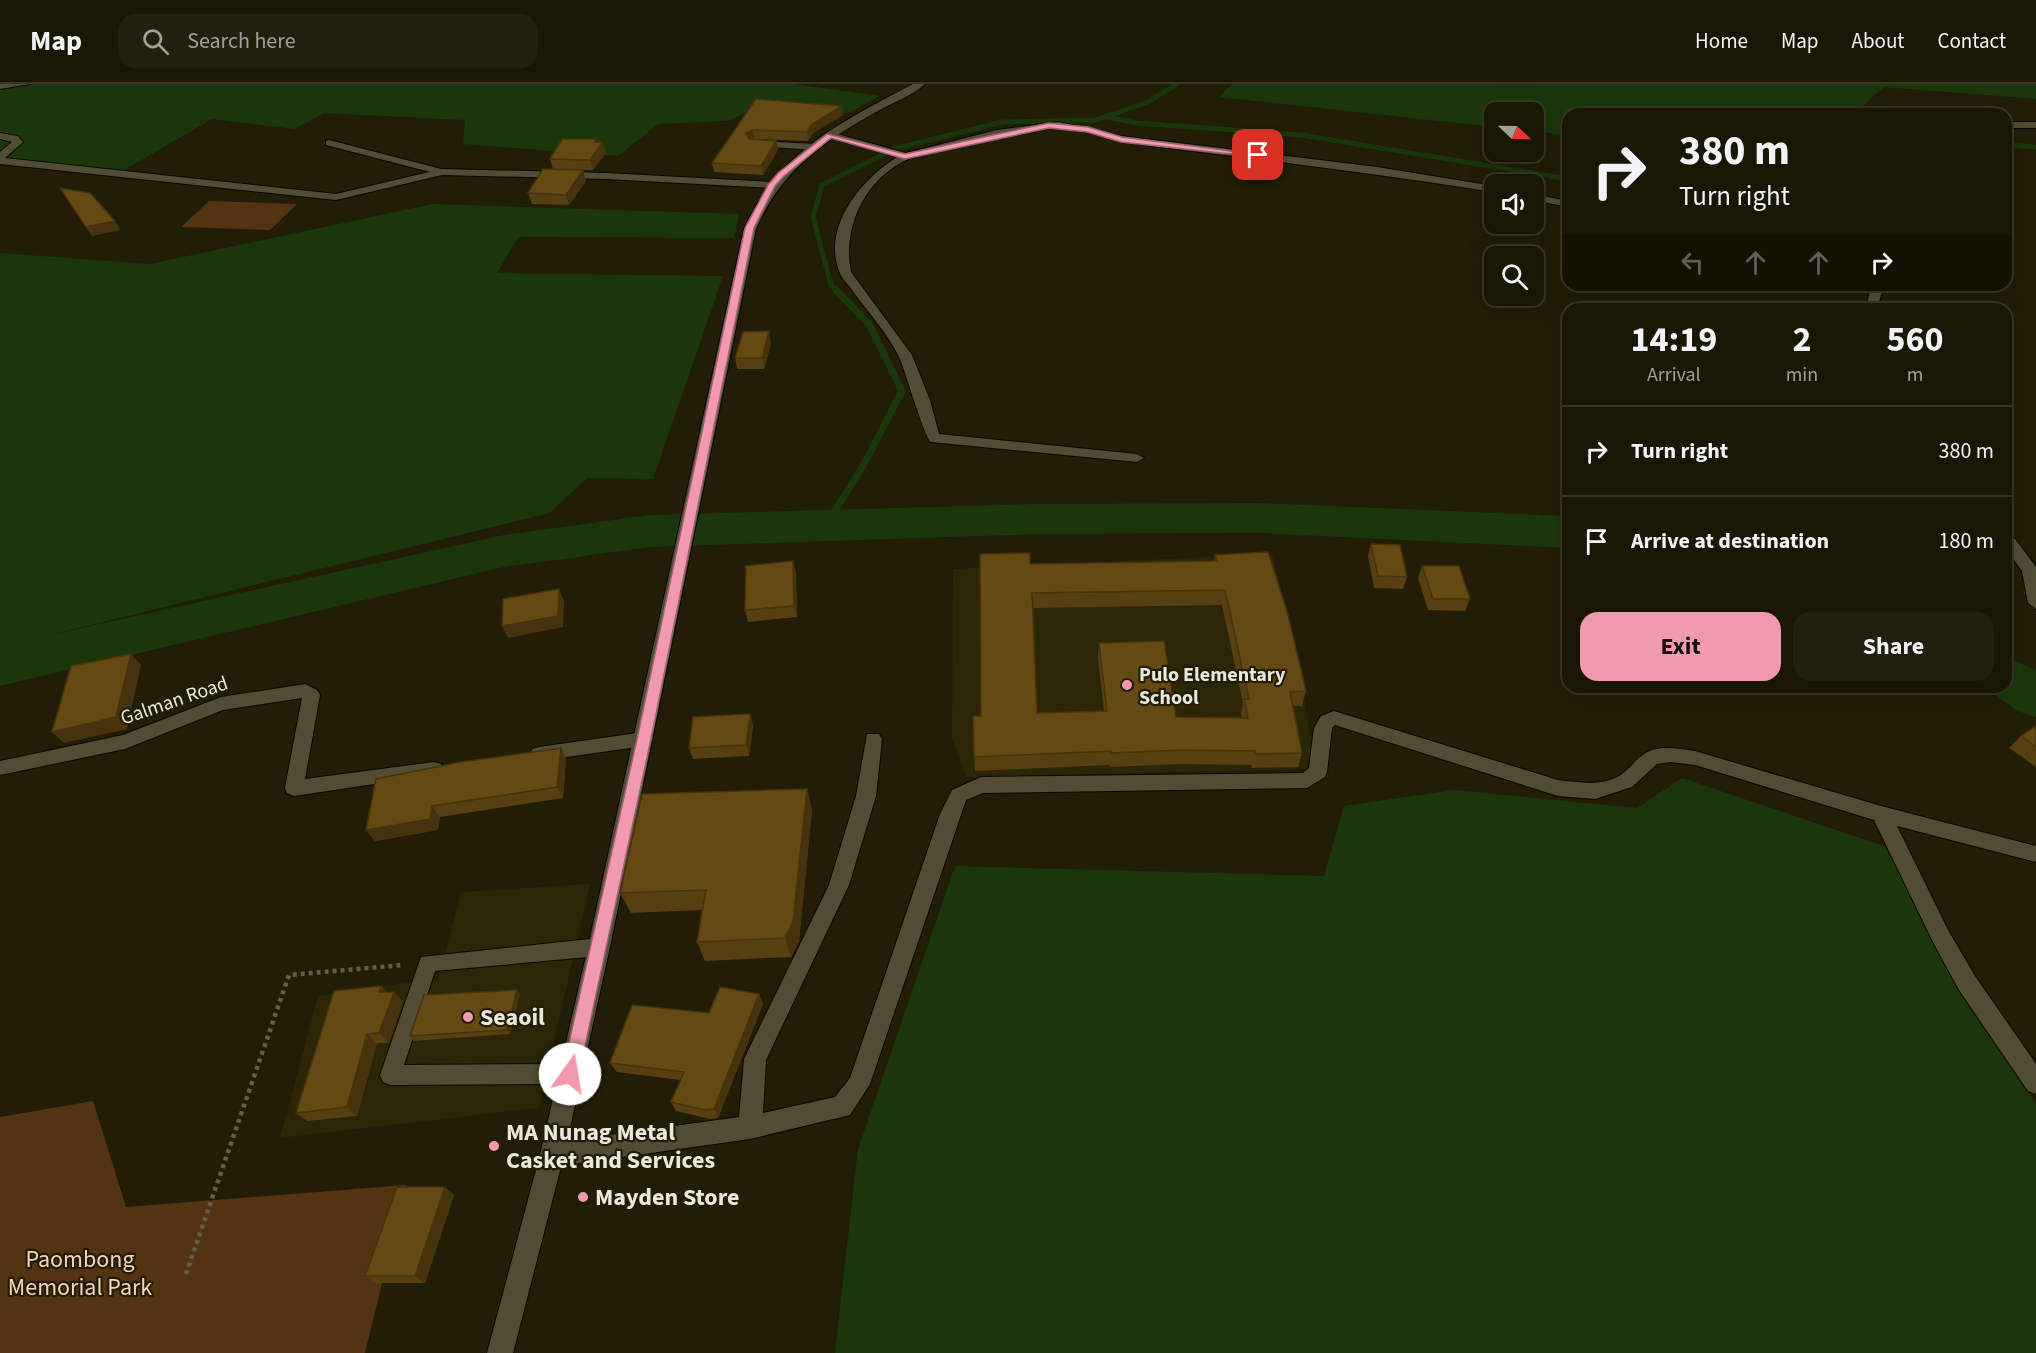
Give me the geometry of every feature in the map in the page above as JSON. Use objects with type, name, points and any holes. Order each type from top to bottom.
[{"type":"street","points":[[500,1353],[552,1155],[600,947],[750,228],[772,185],[830,135],[916,84]]},
{"type":"street","points":[[2012,125],[2036,125]]},
{"type":"street","points":[[1137,458],[936,439],[932,436],[923,400],[905,355],[845,272],[840,256],[843,227],[857,201],[884,172],[905,156],[1031,127],[1059,126],[1088,130],[1121,139],[1377,170],[1484,187]]},
{"type":"street","points":[[830,135],[905,156]]},
{"type":"street","points":[[0,136],[14,138],[18,142],[0,159]]},
{"type":"street","points":[[0,159],[336,197],[442,172],[606,176],[772,185]]},
{"type":"street","points":[[1544,199],[1562,203]]},
{"type":"street","points":[[2012,546],[2033,572],[2036,603]]},
{"type":"street","name":"Galman Road","points":[[0,768],[125,742],[221,704],[305,691],[311,695],[294,788],[458,765]]},
{"type":"street","points":[[552,1155],[750,1126],[842,1107],[859,1084],[950,814],[959,795],[981,785],[1307,780],[1318,772],[1323,728],[1327,721],[1334,718],[1558,788],[1595,791],[1625,782],[1652,758],[1670,755],[1695,758],[1881,814],[2036,854]]},
{"type":"street","points":[[516,757],[644,739]]},
{"type":"street","points":[[750,1126],[755,1059],[839,885],[866,796],[873,739]]},
{"type":"street","points":[[1881,814],[1941,937],[1967,983],[2036,1083]]},
{"type":"lane","points":[[0,86],[26,84]]},
{"type":"lane","points":[[329,143],[442,172]]},
{"type":"lane","points":[[754,144],[816,147]]},
{"type":"lane","points":[[570,1074],[390,1075],[428,963],[600,947]]},
{"type":"path","points":[[186,1274],[289,975],[428,963]]},
{"type":"shaded area","points":[[0,84],[793,84],[880,96],[848,113],[758,107],[727,121],[658,124],[618,156],[463,144],[465,120],[324,113],[295,129],[212,119],[121,172],[0,161]]},
{"type":"shaded area","points":[[1232,84],[2036,84],[2036,99],[1884,87],[1860,108],[1562,108],[1562,134],[1544,132],[1544,102],[1484,102],[1484,126],[1219,97]]},
{"type":"shaded area","points":[[433,204],[739,214],[734,238],[518,237],[497,273],[723,276],[653,479],[587,478],[550,513],[0,647],[0,253],[150,264]]},
{"type":"shaded area","name":"Pulo Elementary School","points":[[1272,554],[1293,633],[1313,750],[1306,769],[966,777],[952,738],[953,569]]},
{"type":"shaded area","points":[[1682,778],[1884,846],[2036,1105],[2036,1353],[835,1353],[858,1149],[955,866],[1324,876],[1344,806],[1454,790],[1637,808]]},
{"type":"shaded area","points":[[590,884],[539,1108],[280,1138],[318,996],[438,978],[461,892]]},
{"type":"green space","points":[[209,201],[297,204],[270,230],[181,227]]},
{"type":"green space","name":"Paombong Memorial Park","points":[[93,1101],[126,1207],[406,1185],[365,1353],[0,1353],[0,1117]]},
{"type":"building","points":[[756,99],[842,106],[812,124],[807,132],[753,130],[746,133],[749,139],[776,141],[761,166],[712,163]]},
{"type":"building","points":[[562,139],[596,139],[594,142],[603,142],[590,160],[550,159]]},
{"type":"building","points":[[543,169],[583,170],[566,195],[528,193]]},
{"type":"building","points":[[60,188],[90,193],[115,221],[86,227]]},
{"type":"building","points":[[769,331],[762,358],[735,358],[743,332]]},
{"type":"building","points":[[1371,544],[1400,545],[1407,577],[1378,576]]},
{"type":"building","points":[[1268,552],[1288,615],[1306,691],[1290,692],[1302,753],[1256,754],[1255,751],[1182,750],[974,757],[973,716],[981,716],[980,554],[1030,553],[1030,564],[1217,561],[1215,555]],"holes":[[[1225,590],[1249,699],[1244,699],[1248,718],[1176,717],[1164,641],[1099,643],[1107,711],[1037,713],[1032,593]]]},
{"type":"building","points":[[793,561],[794,606],[745,610],[746,566]]},
{"type":"building","points":[[1422,566],[1459,566],[1470,599],[1433,599]]},
{"type":"building","points":[[559,589],[558,616],[502,626],[503,599]]},
{"type":"building","points":[[131,654],[116,717],[52,732],[71,666]]},
{"type":"building","points":[[750,714],[746,745],[689,748],[693,717]]},
{"type":"building","points":[[2036,726],[2036,747],[2021,736]]},
{"type":"building","points":[[561,748],[557,787],[432,806],[430,819],[366,830],[376,779],[461,762]]},
{"type":"building","points":[[807,789],[793,922],[785,938],[697,942],[706,890],[620,893],[642,794]]},
{"type":"building","points":[[381,986],[379,992],[394,992],[379,1033],[367,1034],[347,1107],[296,1113],[334,991]]},
{"type":"building","points":[[720,987],[759,994],[714,1109],[705,1110],[671,1102],[684,1072],[610,1063],[632,1005],[709,1013]]},
{"type":"building","name":"Seaoil","points":[[517,990],[507,1030],[410,1036],[424,995]]},
{"type":"building","points":[[397,1187],[445,1187],[415,1276],[365,1276]]},
{"type":"waterway","points":[[836,290],[831,285],[813,217],[822,185],[894,149],[1002,122],[1096,120],[1148,102],[1177,84]]},
{"type":"waterway","points":[[1107,117],[1137,123],[1302,135],[1562,178]]},
{"type":"waterway","points":[[2012,145],[2036,147]]},
{"type":"waterway","points":[[825,527],[864,464],[902,391],[869,324],[836,290]]},
{"type":"waterway","points":[[0,666],[145,631],[504,551],[650,531],[1037,519],[1260,518],[1457,525],[1562,532]]},
{"type":"waterway","points":[[2012,681],[2036,696]]},
{"type":"place","name":"Pulo Elementary School","points":[[1127,685]]},
{"type":"place","name":"Seaoil","points":[[468,1017]]},
{"type":"place","name":"MA Nunag Metal Casket and Services","points":[[494,1146]]},
{"type":"place","name":"Mayden Store","points":[[583,1197]]},
{"type":"route","points":[[570,1074],[600,947],[750,228],[754,215],[772,185],[781,174],[830,135],[905,156],[1031,127],[1049,125],[1070,126],[1121,139],[1258,155]]}]
